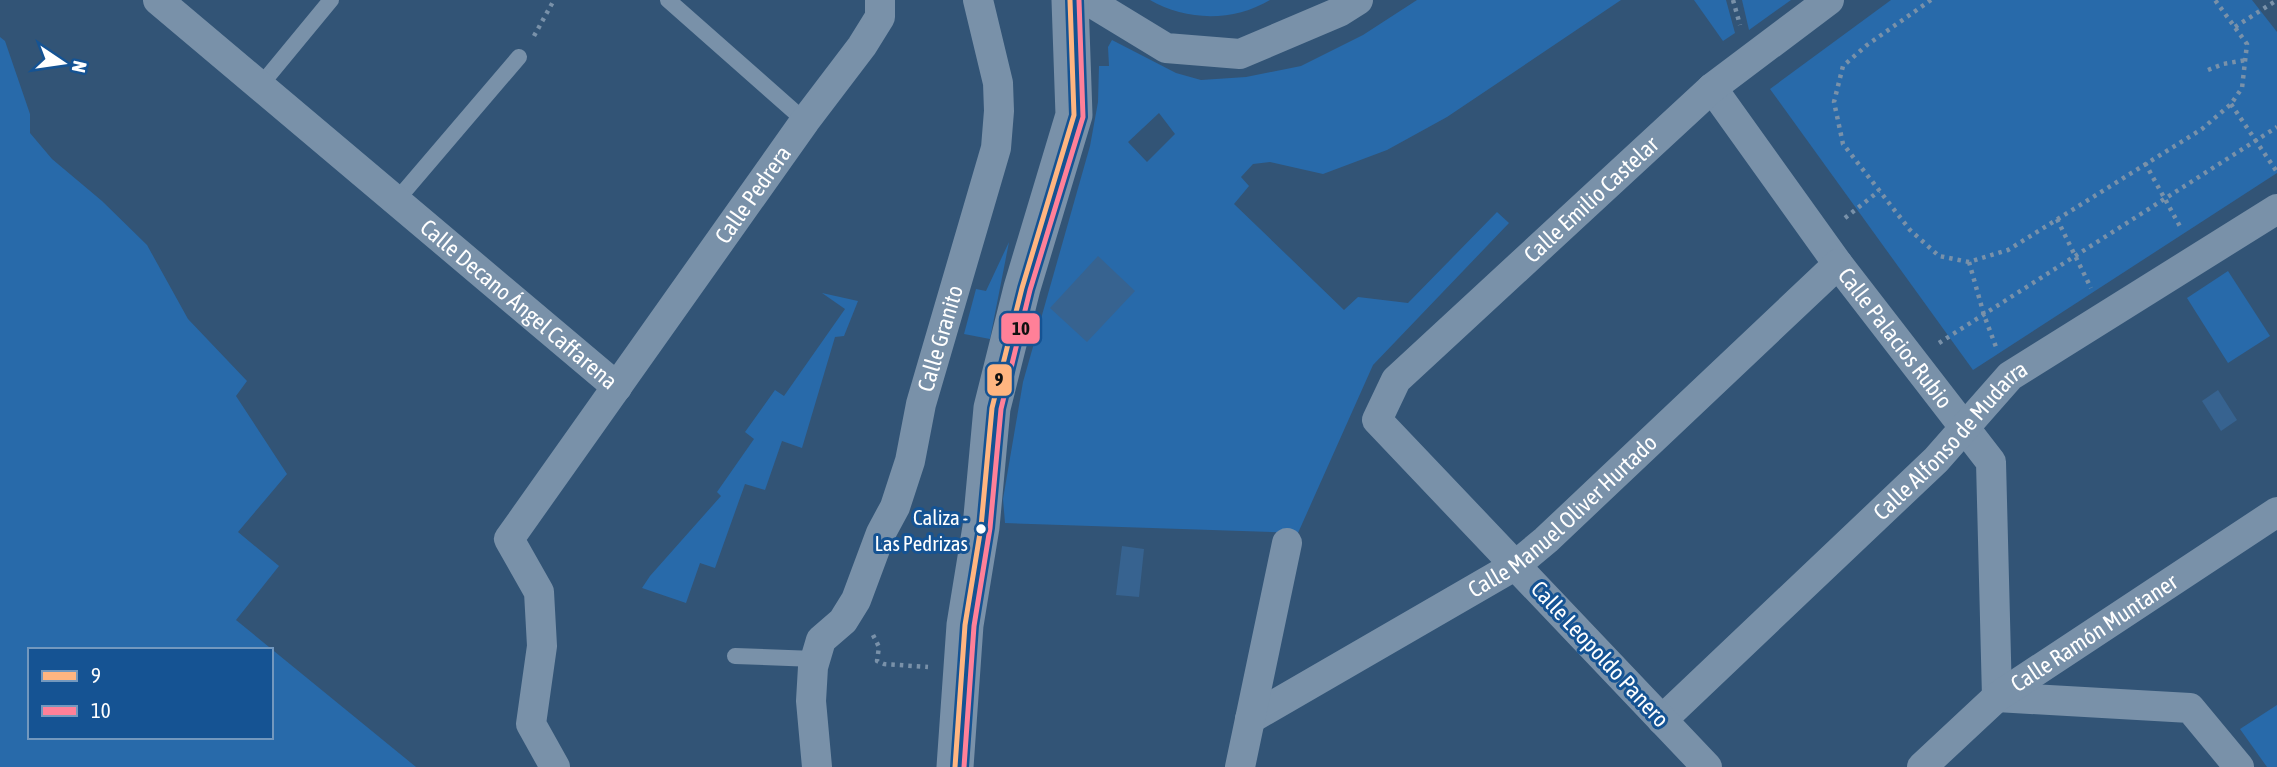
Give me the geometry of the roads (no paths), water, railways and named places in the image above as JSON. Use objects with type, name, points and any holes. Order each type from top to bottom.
[{"type":"street","name":"Calle Decano Ángel Caffarena","points":[[158,0],[617,387],[509,539],[539,592],[542,646],[531,724],[555,767]]},
{"type":"street","name":"Calle Pedrera","points":[[617,387],[805,121],[862,46],[880,17],[880,0]]},
{"type":"street","name":"Calle Granito","points":[[817,767],[811,701],[815,659],[821,640],[843,621],[856,600],[881,533],[895,507],[996,148],[998,83],[978,0]]},
{"type":"street","points":[[955,767],[965,625],[981,527],[992,408],[1022,288],[1074,115],[1070,0]]},
{"type":"street","points":[[1087,0],[1166,48],[1240,54],[1339,12],[1359,0]]},
{"type":"street","name":"Calle Emilio Castelar","points":[[1377,420],[1396,380],[1712,89],[1829,0]]},
{"type":"street","name":"Calle Palacios Rubio","points":[[1712,89],[1838,264],[1991,462],[1997,697]]},
{"type":"street","name":"Calle Alfonso de Mudarra","points":[[1662,720],[1936,460],[2010,376],[2277,209]]},
{"type":"street","name":"Calle Manuel Oliver Hurtado","points":[[1250,719],[1516,565],[1546,540],[1838,264]]},
{"type":"street","name":"Calle Leopoldo Panero","points":[[1377,420],[1707,767]]},
{"type":"street","name":"Calle Ramón Muntaner","points":[[1922,767],[1997,697],[2277,512]]},
{"type":"street","points":[[1240,767],[1287,543]]},
{"type":"street","points":[[1997,697],[2190,708],[2239,767]]},
{"type":"lane","points":[[260,86],[331,0]]},
{"type":"lane","points":[[668,0],[805,121]]},
{"type":"lane","points":[[396,201],[524,51]]},
{"type":"lane","points":[[735,656],[815,659]]},
{"type":"place","name":"Caliza - Las Pedrizas","points":[[981,529]]}]
